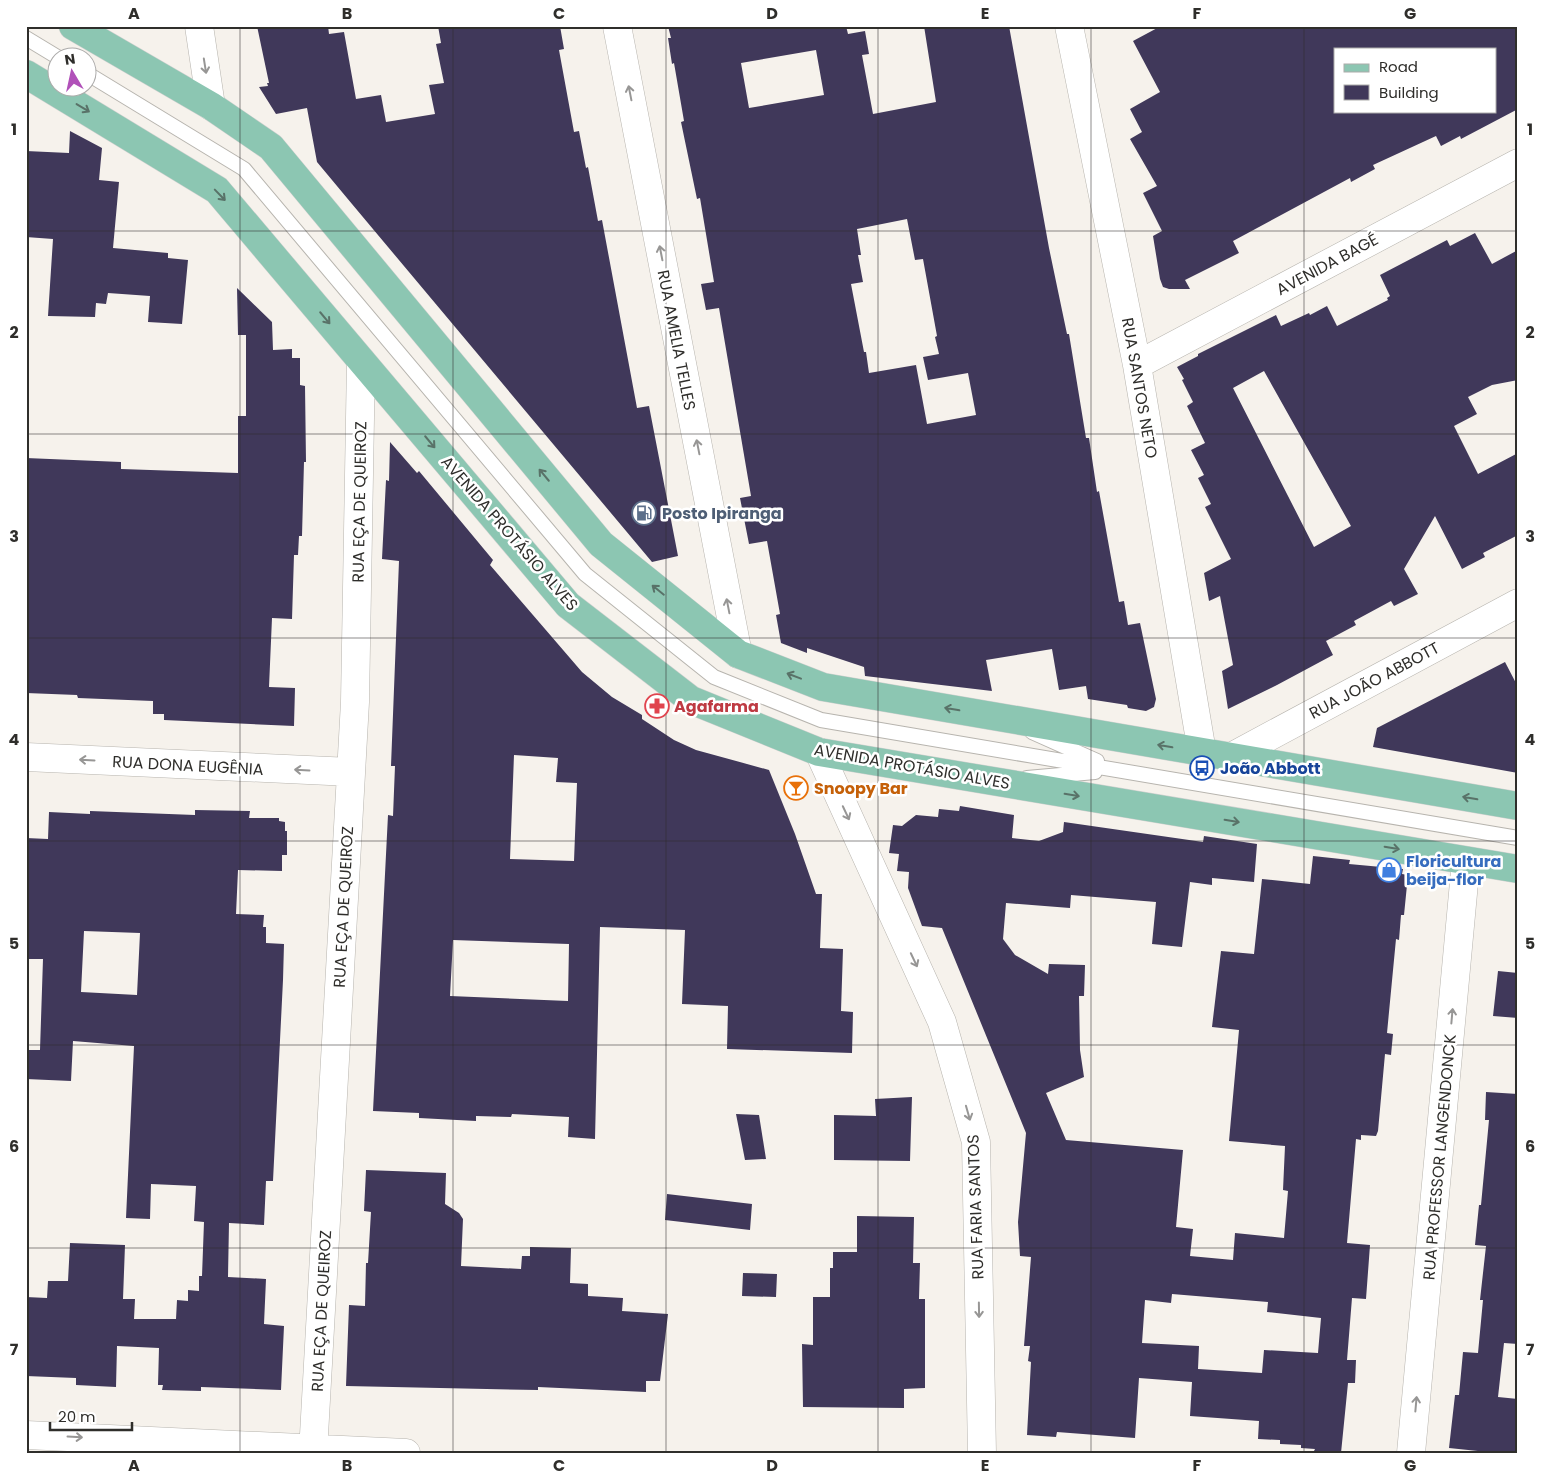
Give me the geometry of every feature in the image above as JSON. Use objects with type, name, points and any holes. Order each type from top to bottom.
[{"type":"main road","points":[[73,26],[211,106],[271,147],[601,544],[738,654],[823,687],[1518,806]]},
{"type":"main road","name":"AVENIDA PROTÁSIO ALVES","points":[[26,74],[217,190],[568,605],[691,700],[819,752],[1518,869]]},
{"type":"street","points":[[199,26],[211,106]]},
{"type":"street","name":"RUA AMELIA TELLES","points":[[617,26],[738,654]]},
{"type":"street","name":"RUA SANTOS NETO","points":[[1069,26],[1137,365],[1202,752]]},
{"type":"street","name":"AVENIDA BAGÉ","points":[[1137,365],[1518,163]]},
{"type":"street","name":"RUA EÇA DE QUEIROZ","points":[[313,1450],[355,702],[361,360]]},
{"type":"street","name":"RUA JOÃO ABBOTT","points":[[1231,757],[1518,603]]},
{"type":"street","name":"RUA FARIA SANTOS","points":[[819,752],[942,1022],[976,1142],[982,1453]]},
{"type":"street","name":"RUA DONA EUGÊNIA","points":[[26,758],[351,772]]},
{"type":"street","name":"RUA PROFESSOR LANGENDONCK","points":[[1411,1453],[1466,861]]},
{"type":"street","points":[[26,1435],[406,1453]]},
{"type":"lane","points":[[26,38],[48,51]]},
{"type":"lane","points":[[98,80],[244,168],[585,574],[714,677],[821,720],[1518,838]]},
{"type":"lane","points":[[1000,718],[1116,770]]},
{"type":"lane","points":[[989,781],[1116,770]]},
{"type":"building","points":[[257,26],[328,26],[329,34],[344,32],[356,99],[381,95],[386,122],[435,114],[429,85],[444,83],[436,44],[441,43],[438,26],[560,26],[564,49],[559,50],[574,132],[579,131],[598,221],[602,220],[637,408],[649,406],[678,556],[652,562],[317,162],[307,108],[276,114],[259,87],[268,86],[267,83],[269,83]]},
{"type":"building","points":[[668,26],[846,26],[848,34],[865,31],[869,54],[862,55],[873,114],[936,102],[924,26],[1009,26],[1049,248],[1067,334],[1069,334],[1086,438],[1089,438],[1097,492],[1099,491],[1119,602],[1124,601],[1128,625],[1140,623],[1156,699],[1154,707],[1146,711],[1128,708],[1127,705],[1088,699],[1086,686],[1059,690],[1052,649],[986,660],[992,691],[865,676],[864,667],[807,648],[807,653],[781,643],[776,615],[780,614],[767,541],[749,544],[740,498],[751,496],[719,308],[706,310],[701,284],[714,282],[700,198],[697,199],[681,122],[684,121],[674,63],[672,64],[668,38],[671,38]],"holes":[[[816,50],[824,95],[749,108],[741,63]],[[907,219],[915,260],[923,259],[937,336],[935,337],[939,354],[923,357],[928,380],[968,373],[976,415],[927,424],[916,365],[869,373],[851,284],[863,282],[858,255],[861,255],[857,229]]]},
{"type":"building","points":[[1161,26],[1518,26],[1518,109],[1461,139],[1460,136],[1441,146],[1436,136],[1373,165],[1375,169],[1351,182],[1350,178],[1233,241],[1239,253],[1185,280],[1190,289],[1169,289],[1163,287],[1153,236],[1162,231],[1143,193],[1157,186],[1130,139],[1142,132],[1130,109],[1160,92],[1133,41]]},
{"type":"building","points":[[70,131],[102,148],[99,180],[119,182],[113,248],[168,253],[168,258],[188,260],[182,324],[148,322],[150,296],[108,293],[106,304],[96,303],[95,317],[48,316],[53,239],[26,237],[26,151],[69,153]]},
{"type":"building","points":[[1475,233],[1492,264],[1518,250],[1518,380],[1492,385],[1468,397],[1477,414],[1454,426],[1478,474],[1518,453],[1518,535],[1483,553],[1485,557],[1462,569],[1435,516],[1404,569],[1418,594],[1394,606],[1391,601],[1354,621],[1356,625],[1326,641],[1333,655],[1228,709],[1222,671],[1233,665],[1220,596],[1209,601],[1204,573],[1231,559],[1205,507],[1211,504],[1198,478],[1204,475],[1191,450],[1205,443],[1187,406],[1193,402],[1177,367],[1198,356],[1198,354],[1276,315],[1281,326],[1327,306],[1337,326],[1388,300],[1387,298],[1390,296],[1380,275],[1447,240],[1450,246]],"holes":[[[1264,371],[1351,526],[1314,547],[1233,388]]]},
{"type":"building","points":[[237,288],[272,322],[273,350],[292,349],[292,358],[300,358],[300,385],[305,386],[306,462],[304,462],[302,536],[299,536],[298,555],[294,555],[292,619],[272,618],[269,687],[295,688],[294,726],[164,720],[164,714],[153,714],[153,701],[78,698],[77,695],[26,693],[26,458],[121,462],[121,469],[238,473],[238,416],[246,416],[246,335],[238,335]]},
{"type":"building","points":[[390,442],[417,473],[419,471],[493,560],[490,565],[582,672],[612,697],[642,715],[642,719],[674,740],[696,750],[769,770],[795,834],[816,894],[822,894],[820,948],[843,949],[841,1011],[853,1012],[852,1053],[727,1049],[728,1006],[682,1004],[685,930],[600,927],[595,1139],[568,1137],[569,1117],[512,1114],[511,1117],[476,1116],[476,1121],[419,1118],[419,1113],[373,1111],[388,815],[393,816],[395,766],[391,766],[399,561],[382,559],[386,480],[389,481]],"holes":[[[514,755],[558,758],[556,782],[577,783],[574,861],[510,859]],[[453,940],[569,944],[568,1001],[450,996]]]},
{"type":"building","points":[[1505,662],[1518,687],[1518,773],[1373,747],[1377,728]]},
{"type":"building","points":[[960,806],[1014,815],[1012,838],[1039,841],[1063,832],[1064,822],[1203,842],[1204,836],[1257,844],[1254,882],[1212,878],[1212,885],[1190,882],[1182,947],[1152,944],[1156,902],[1071,895],[1070,908],[1006,903],[1003,939],[1015,955],[1048,974],[1049,964],[1085,965],[1084,996],[1079,996],[1080,1050],[1084,1077],[1046,1093],[1066,1140],[1183,1150],[1176,1227],[1193,1229],[1190,1256],[1233,1260],[1235,1233],[1284,1238],[1288,1191],[1283,1190],[1285,1146],[1229,1141],[1239,1030],[1212,1027],[1221,951],[1254,954],[1262,879],[1310,884],[1313,856],[1350,860],[1349,864],[1403,869],[1402,874],[1408,875],[1404,915],[1401,915],[1399,940],[1396,939],[1387,1033],[1393,1034],[1391,1055],[1385,1054],[1378,1131],[1376,1136],[1361,1135],[1361,1140],[1356,1139],[1347,1243],[1370,1245],[1366,1299],[1352,1298],[1347,1360],[1356,1360],[1355,1383],[1348,1383],[1341,1453],[1314,1451],[1315,1449],[1301,1448],[1301,1445],[1280,1444],[1280,1440],[1258,1439],[1259,1421],[1190,1416],[1192,1382],[1139,1378],[1135,1438],[1057,1432],[1056,1437],[1027,1435],[1031,1362],[1028,1361],[1030,1346],[1024,1346],[1031,1257],[1020,1256],[1018,1222],[1026,1133],[942,928],[922,926],[908,888],[909,872],[897,871],[899,854],[889,853],[893,825],[902,826],[916,815],[938,817],[939,809],[959,811]],"holes":[[[1172,1294],[1268,1302],[1267,1312],[1321,1318],[1318,1353],[1264,1350],[1262,1373],[1198,1369],[1199,1346],[1142,1343],[1145,1300],[1171,1303]]]},
{"type":"building","points":[[195,810],[250,811],[249,818],[279,818],[279,821],[285,822],[285,831],[287,831],[287,855],[282,855],[282,871],[238,870],[236,914],[264,915],[263,927],[266,927],[266,943],[284,944],[273,1181],[266,1181],[264,1225],[229,1223],[228,1277],[266,1279],[264,1324],[284,1326],[281,1390],[201,1387],[201,1391],[162,1390],[163,1385],[158,1385],[159,1348],[117,1346],[116,1387],[76,1385],[76,1378],[26,1376],[26,1297],[47,1298],[48,1281],[68,1281],[70,1243],[125,1245],[123,1299],[135,1299],[134,1319],[176,1319],[177,1300],[188,1301],[188,1290],[199,1291],[199,1276],[202,1276],[204,1222],[194,1221],[196,1186],[151,1184],[150,1219],[126,1218],[134,1046],[73,1041],[71,1081],[26,1079],[26,1050],[40,1050],[43,959],[26,959],[26,838],[48,839],[49,812],[90,814],[90,811],[195,815]],"holes":[[[84,931],[140,933],[137,995],[81,992]]]},
{"type":"building","points":[[1498,971],[1518,973],[1518,1018],[1493,1016]]},
{"type":"building","points":[[1486,1092],[1518,1094],[1518,1344],[1504,1343],[1498,1397],[1518,1399],[1518,1453],[1497,1453],[1449,1448],[1455,1395],[1459,1395],[1463,1352],[1478,1353],[1483,1300],[1480,1300],[1486,1246],[1475,1245],[1479,1205],[1481,1205],[1489,1120],[1485,1120]]},
{"type":"building","points":[[912,1097],[910,1161],[834,1160],[834,1115],[876,1116],[875,1099]]},
{"type":"building","points":[[736,1114],[759,1115],[766,1159],[745,1160]]},
{"type":"building","points":[[366,1170],[446,1173],[445,1204],[459,1213],[463,1219],[461,1266],[521,1269],[522,1256],[530,1256],[530,1247],[571,1248],[570,1283],[588,1284],[588,1296],[623,1298],[622,1311],[668,1314],[660,1381],[646,1381],[646,1392],[538,1387],[538,1390],[346,1386],[349,1305],[365,1306],[366,1263],[368,1263],[371,1212],[364,1211]]},
{"type":"building","points":[[667,1194],[752,1204],[750,1230],[665,1220]]},
{"type":"building","points":[[857,1216],[914,1217],[913,1263],[920,1263],[919,1299],[925,1299],[925,1388],[904,1389],[904,1408],[803,1407],[802,1344],[813,1345],[813,1297],[830,1297],[830,1268],[833,1268],[833,1252],[857,1252]]},
{"type":"building","points":[[743,1273],[777,1274],[776,1297],[742,1296]]},
{"type":"place","name":"Posto Ipiranga","points":[[644,513]]},
{"type":"place","name":"Agafarma","points":[[657,706]]},
{"type":"place","name":"João Abbott","points":[[1202,768]]},
{"type":"place","name":"Snoopy Bar","points":[[796,788]]},
{"type":"place","name":"Floricultura beija-flor","points":[[1389,870]]}]
